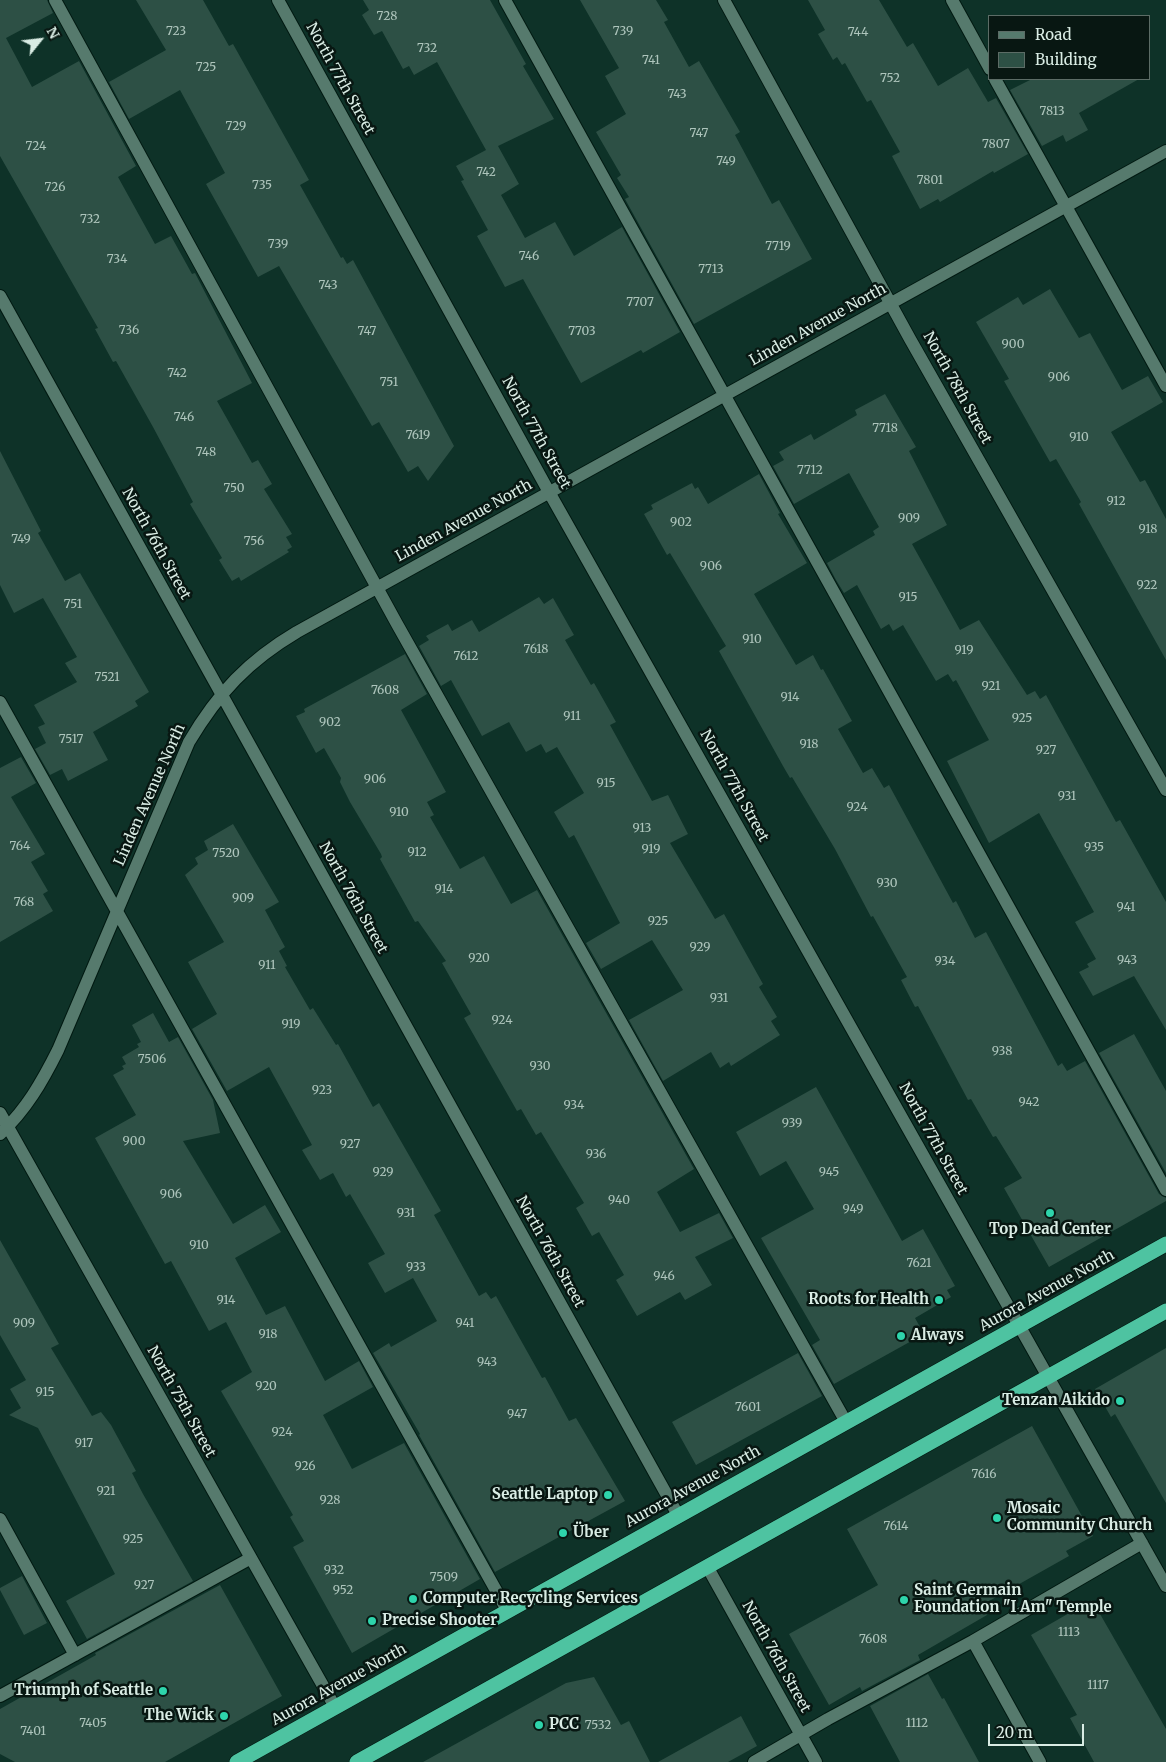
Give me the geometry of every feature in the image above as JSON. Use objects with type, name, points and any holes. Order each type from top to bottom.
[{"type":"highway","name":"Aurora Avenue North","points":[[237,1762],[1166,1244]]},
{"type":"highway","points":[[357,1762],[1166,1312]]},
{"type":"street","points":[[55,0],[377,588],[846,1422]]},
{"type":"street","name":"North 77th Street","points":[[278,0],[549,492],[1166,1586]]},
{"type":"street","points":[[505,0],[1166,1190]]},
{"type":"street","name":"North 78th Street","points":[[724,0],[891,303],[1166,790]]},
{"type":"street","points":[[952,0],[988,65]]},
{"type":"street","points":[[996,80],[1166,386]]},
{"type":"street","name":"Linden Avenue North","points":[[4,1130],[27,1104],[44,1078],[189,742],[221,693],[268,649],[1166,151]]},
{"type":"street","name":"North 76th Street","points":[[0,296],[678,1516]]},
{"type":"street","points":[[0,702],[507,1610]]},
{"type":"street","name":"North 75th Street","points":[[0,1113],[4,1130],[335,1707]]},
{"type":"street","points":[[0,1519],[75,1655]]},
{"type":"street","points":[[754,1762],[973,1641],[1142,1543]]},
{"type":"street","points":[[0,1696],[251,1558]]},
{"type":"street","name":"North 76th Street","points":[[708,1568],[816,1762]]},
{"type":"street","points":[[973,1641],[1040,1762]]},
{"type":"building","points":[[0,0],[47,0],[53,13],[6,38],[32,87],[79,61],[136,166],[118,177],[155,244],[171,236],[192,274],[195,273],[252,383],[217,401],[252,463],[258,460],[272,484],[264,489],[292,534],[286,537],[292,547],[287,550],[289,552],[241,581],[239,577],[232,581],[219,560],[222,558],[190,504],[193,502],[153,427],[116,361],[113,362],[95,329],[98,328],[0,156]]},
{"type":"building","points":[[136,0],[203,0],[229,46],[233,44],[309,180],[300,185],[341,258],[343,257],[347,264],[353,260],[454,446],[428,481],[418,466],[408,472],[379,422],[372,426],[279,266],[258,277],[206,184],[225,173],[180,90],[129,119],[109,82],[166,50]]},
{"type":"building","points":[[363,0],[490,0],[526,64],[523,66],[554,119],[498,146],[519,184],[501,195],[525,238],[555,222],[574,256],[622,227],[680,332],[643,353],[641,350],[581,383],[523,279],[505,287],[477,236],[488,230],[461,181],[464,180],[456,166],[486,150],[437,62],[414,75],[409,66],[403,69],[382,31],[374,35],[362,15],[369,10]]},
{"type":"building","points":[[580,0],[656,0],[668,20],[664,22],[689,67],[699,61],[740,132],[735,135],[772,204],[779,200],[812,259],[694,324],[625,199],[629,197],[617,178],[621,175],[596,132],[626,114],[605,76],[619,68]]},
{"type":"building","points":[[808,0],[879,0],[907,47],[913,43],[938,86],[968,68],[988,102],[996,98],[1028,154],[994,173],[993,171],[940,202],[938,199],[920,209],[892,156],[900,152],[871,100],[867,102],[845,63],[842,65],[837,57],[833,60],[818,34],[825,30]]},
{"type":"building","points":[[1030,80],[1137,80],[1079,113],[1088,130],[1066,142],[1063,135],[1042,146],[1010,90]]},
{"type":"building","points":[[1050,289],[1079,338],[1090,333],[1122,390],[1148,376],[1163,402],[1111,432],[1140,482],[1145,480],[1166,519],[1166,660],[1079,504],[1081,502],[1056,459],[1050,462],[1004,381],[1009,379],[976,322],[1018,297],[1023,305]]},
{"type":"building","points":[[885,394],[916,447],[909,451],[947,525],[912,544],[960,630],[979,620],[1027,695],[1035,691],[1040,699],[1046,695],[1116,822],[1120,820],[1166,902],[1166,1030],[1134,976],[1093,996],[1079,972],[1089,967],[1087,964],[1096,959],[1075,922],[1094,912],[1039,813],[989,843],[947,761],[989,740],[956,680],[953,682],[948,674],[936,681],[903,625],[893,631],[889,624],[881,629],[857,585],[844,593],[836,580],[827,563],[875,535],[873,531],[879,527],[849,473],[794,504],[773,466],[784,460],[779,452],[811,434],[814,440],[857,415],[855,410]]},
{"type":"building","points":[[0,451],[41,531],[38,533],[65,581],[80,573],[149,692],[135,701],[138,706],[93,732],[108,760],[68,781],[62,769],[50,775],[35,749],[46,743],[38,727],[45,724],[34,705],[77,682],[65,663],[77,657],[43,598],[14,613],[0,585]]},
{"type":"building","points":[[759,474],[780,513],[778,514],[807,563],[754,594],[796,665],[813,655],[821,670],[823,669],[852,721],[838,729],[863,773],[872,768],[884,788],[889,785],[953,903],[956,901],[975,938],[986,932],[1058,1066],[1062,1063],[1067,1071],[1085,1061],[1159,1194],[1166,1198],[1166,1201],[1049,1267],[1004,1188],[1022,1178],[996,1136],[993,1137],[971,1099],[968,1100],[918,1006],[915,1007],[901,980],[907,977],[873,916],[871,917],[835,849],[792,777],[790,778],[783,766],[719,651],[726,646],[670,553],[667,555],[644,514],[653,509],[651,505],[692,483],[695,489],[698,487],[708,504]]},
{"type":"building","points":[[539,597],[544,604],[553,598],[574,635],[565,640],[591,685],[594,683],[616,722],[610,725],[652,801],[668,795],[688,834],[670,843],[715,919],[724,914],[763,984],[759,987],[777,1017],[771,1021],[780,1035],[731,1066],[729,1062],[720,1068],[711,1052],[663,1081],[629,1020],[683,990],[652,940],[601,969],[586,943],[620,923],[574,835],[569,838],[554,812],[584,793],[557,747],[546,753],[541,744],[526,752],[509,722],[482,736],[451,680],[441,686],[419,646],[429,640],[426,636],[448,624],[452,631],[472,620],[479,632]]},
{"type":"building","points":[[405,654],[427,694],[401,710],[446,792],[427,802],[434,815],[430,817],[460,869],[484,856],[511,904],[537,890],[694,1169],[657,1192],[680,1232],[719,1213],[733,1238],[695,1257],[712,1285],[685,1300],[680,1292],[637,1316],[616,1280],[624,1275],[599,1232],[592,1236],[576,1208],[584,1203],[541,1132],[536,1135],[521,1109],[517,1111],[464,1018],[471,1014],[442,963],[446,961],[418,921],[415,922],[380,859],[382,857],[381,854],[350,802],[340,782],[341,778],[324,748],[316,753],[296,716],[305,712],[304,709]]},
{"type":"building","points":[[21,757],[36,783],[11,797],[45,854],[31,862],[48,891],[43,894],[53,911],[0,942],[0,768]]},
{"type":"building","points":[[233,824],[279,902],[265,910],[285,947],[279,951],[287,966],[285,967],[310,1010],[313,1008],[336,1045],[338,1044],[373,1107],[379,1103],[441,1211],[434,1215],[479,1296],[486,1292],[491,1299],[496,1296],[542,1378],[545,1377],[569,1421],[576,1418],[625,1501],[495,1572],[420,1434],[373,1353],[389,1343],[391,1347],[437,1321],[413,1278],[385,1293],[368,1263],[385,1254],[350,1194],[346,1197],[333,1173],[320,1180],[302,1150],[312,1145],[269,1067],[227,1091],[192,1029],[217,1014],[188,962],[224,942],[185,875],[198,864],[195,858],[208,850],[204,841]]},
{"type":"building","points":[[153,1013],[169,1042],[178,1037],[213,1100],[220,1133],[183,1141],[233,1224],[265,1205],[281,1232],[235,1258],[266,1315],[285,1306],[325,1381],[359,1361],[373,1387],[323,1415],[352,1469],[404,1443],[480,1579],[352,1653],[293,1547],[304,1541],[290,1517],[293,1515],[221,1391],[252,1372],[226,1322],[209,1331],[171,1261],[165,1264],[95,1138],[136,1115],[113,1075],[124,1069],[122,1066],[126,1064],[122,1057],[139,1047],[137,1044],[141,1042],[132,1025]]},
{"type":"building","points":[[1134,1034],[1166,1091],[1166,1173],[1099,1053]]},
{"type":"building","points":[[816,1087],[902,1241],[923,1229],[955,1286],[947,1290],[951,1297],[915,1318],[924,1334],[834,1384],[812,1345],[820,1340],[761,1238],[814,1209],[786,1161],[760,1176],[736,1132]]},
{"type":"building","points":[[0,1240],[59,1344],[51,1348],[92,1416],[101,1412],[111,1425],[136,1471],[132,1473],[143,1494],[193,1581],[87,1639],[66,1601],[115,1574],[38,1428],[9,1415],[21,1408],[10,1389],[26,1380],[0,1335]]},
{"type":"building","points":[[1166,1348],[1166,1503],[1115,1414],[1111,1417],[1095,1389]]},
{"type":"building","points":[[798,1353],[822,1396],[696,1465],[672,1422]]},
{"type":"building","points":[[1032,1426],[1093,1536],[1066,1551],[1069,1556],[982,1605],[987,1615],[918,1655],[920,1660],[862,1691],[860,1687],[829,1705],[789,1634],[878,1585],[847,1529]]},
{"type":"building","points":[[22,1576],[47,1623],[24,1635],[0,1590],[0,1588]]},
{"type":"building","points":[[220,1585],[282,1696],[165,1762],[15,1762],[0,1754],[0,1709],[96,1655],[95,1653]]},
{"type":"building","points":[[1092,1600],[1166,1729],[1166,1762],[1094,1762],[1070,1718],[1077,1715],[1031,1635]]},
{"type":"building","points":[[928,1674],[942,1699],[944,1698],[979,1762],[900,1762],[870,1706]]},
{"type":"building","name":"PCC","points":[[594,1677],[621,1725],[629,1721],[650,1762],[423,1762],[566,1683]]},
{"type":"building","points":[[741,1716],[757,1746],[728,1762],[658,1762]]},
{"type":"place","name":"Top Dead Center","points":[[1050,1213]]},
{"type":"place","name":"Roots for Health","points":[[939,1300]]},
{"type":"place","name":"Always","points":[[901,1336]]},
{"type":"place","name":"Tenzan Aikido","points":[[1120,1401]]},
{"type":"place","name":"Seattle Laptop","points":[[608,1495]]},
{"type":"place","name":"Mosaic Community Church","points":[[997,1518]]},
{"type":"place","name":"Über","points":[[563,1533]]},
{"type":"place","name":"Computer Recycling Services","points":[[413,1599]]},
{"type":"place","name":"Saint Germain Foundation \"I Am\" Temple","points":[[904,1600]]},
{"type":"place","name":"Precise Shooter","points":[[372,1621]]},
{"type":"place","name":"Triumph of Seattle","points":[[163,1691]]},
{"type":"place","name":"The Wick","points":[[224,1716]]},
{"type":"place","name":"PCC","points":[[539,1725]]}]
